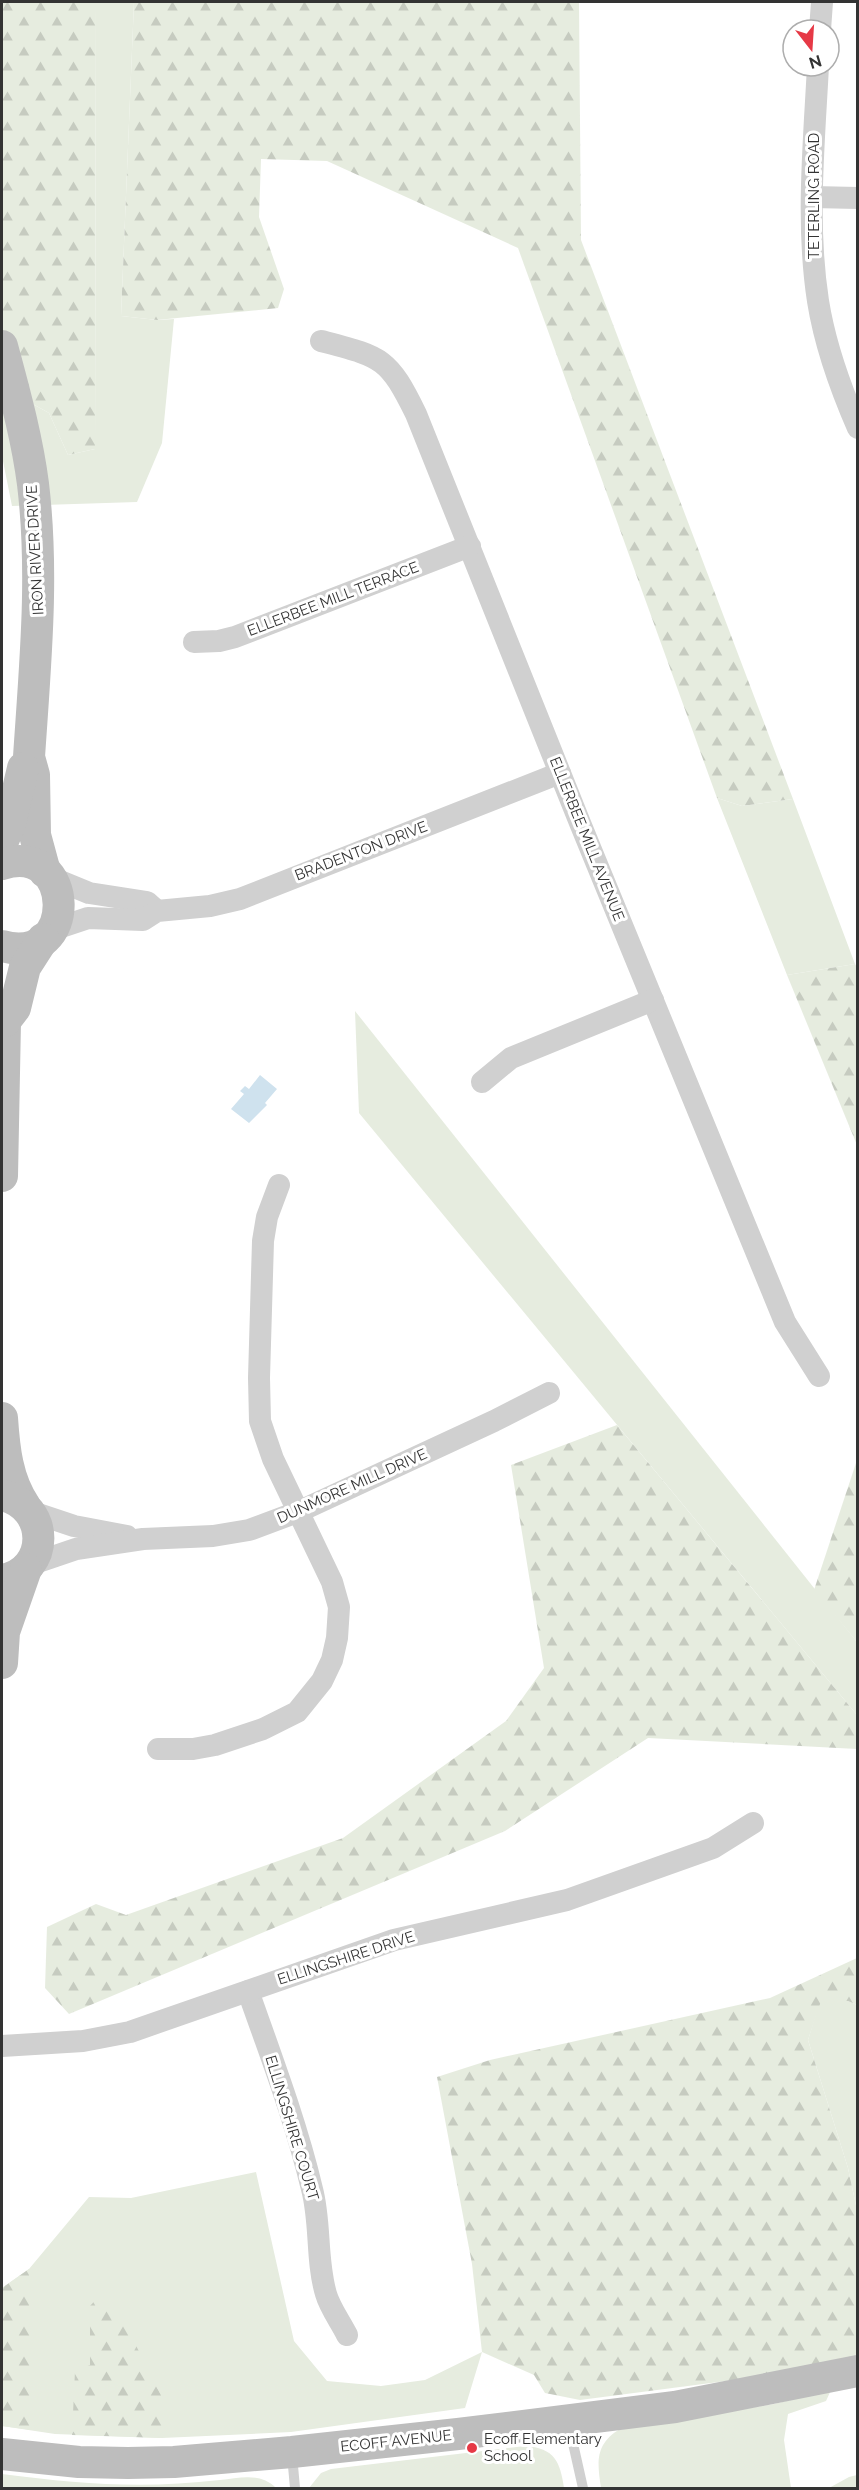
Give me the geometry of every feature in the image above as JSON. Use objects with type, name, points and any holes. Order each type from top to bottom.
[{"type":"street","points":[[821,18],[822,2]]},
{"type":"street","name":"TETERLING ROAD","points":[[818,78],[812,252],[818,302],[828,348],[843,395],[858,428]]},
{"type":"street","points":[[813,197],[858,198]]},
{"type":"street","name":"ELLERBEE MILL AVENUE","points":[[321,341],[369,353],[387,365],[400,381],[416,414],[785,1322],[819,1376]]},
{"type":"street","name":"IRON RIVER DRIVE","points":[[2,346],[24,436],[37,523],[38,623],[29,757],[34,776],[35,835],[47,874],[60,897],[57,920],[48,934]]},
{"type":"street","name":"ELLERBEE MILL TERRACE","points":[[194,642],[219,641],[235,637],[470,546]]},
{"type":"street","name":"IRON RIVER DRIVE","points":[[2,843],[10,824],[21,773],[29,757]]},
{"type":"street","name":"BRADENTON DRIVE","points":[[48,934],[88,918],[143,920],[157,911],[183,910],[240,898],[560,773]]},
{"type":"street","points":[[2,864],[21,862],[34,865],[47,874]]},
{"type":"street","name":"BRADENTON DRIVE","points":[[47,874],[88,893],[147,902],[157,911]]},
{"type":"street","points":[[2,946],[24,948],[48,934]]},
{"type":"street","points":[[2,1176],[3,1018],[15,1008],[25,967],[48,934]]},
{"type":"street","points":[[482,1082],[511,1058],[653,1000]]},
{"type":"street","points":[[158,1749],[205,1748],[263,1729],[297,1712],[322,1681],[332,1660],[337,1638],[339,1607],[332,1582],[264,1435],[259,1402],[264,1234],[267,1217],[279,1185]]},
{"type":"street","name":"DUNMORE MILL DRIVE","points":[[19,1571],[65,1551],[143,1539],[204,1537],[249,1530],[300,1511],[494,1422],[549,1393]]},
{"type":"street","points":[[2,1418],[8,1467],[18,1504],[38,1532],[35,1555],[19,1571],[4,1632],[2,1663]]},
{"type":"street","name":"DUNMORE MILL DRIVE","points":[[18,1504],[74,1526],[143,1539]]},
{"type":"street","name":"ELLINGSHIRE DRIVE","points":[[2,2046],[106,2038],[155,2024],[394,1940],[567,1900],[713,1848],[753,1823]]},
{"type":"street","name":"ELLINGSHIRE COURT","points":[[248,1992],[286,2101],[310,2181],[315,2202],[321,2272],[327,2296],[347,2335]]},
{"type":"street","name":"ECOFF AVENUE","points":[[2,2454],[80,2462],[128,2463],[174,2462],[292,2452],[675,2407],[858,2371]]},
{"type":"lane","points":[[564,2421],[572,2439],[583,2488]]},
{"type":"lane","points":[[292,2452],[295,2488]]},
{"type":"green space","points":[[2,2],[96,2],[95,449],[68,455],[49,413],[2,387]]},
{"type":"green space","points":[[96,2],[134,2],[121,316],[157,320],[174,319],[162,443],[137,502],[12,506],[2,456],[2,387],[49,413],[68,455],[95,449]]},
{"type":"green space","points":[[134,2],[579,2],[581,240],[793,799],[742,806],[717,798],[518,248],[327,161],[261,159],[259,217],[284,289],[278,308],[157,320],[121,316]]},
{"type":"green space","points":[[717,798],[742,806],[793,799],[855,964],[787,975]]},
{"type":"green space","points":[[855,964],[858,969],[857,1145],[787,975]]},
{"type":"green space","points":[[355,1011],[857,1642],[857,1715],[359,1113]]},
{"type":"green space","points":[[617,1425],[857,1715],[857,1749],[648,1738],[505,1831],[69,2014],[45,1988],[47,1927],[96,1904],[126,1915],[343,1838],[506,1721],[544,1668],[511,1465]]},
{"type":"green space","points":[[857,1460],[857,1642],[814,1590]]},
{"type":"green space","points":[[857,1958],[857,2005],[848,2001],[821,2001],[808,2040],[848,2168],[857,2210],[857,2358],[734,2380],[580,2400],[545,2393],[534,2375],[482,2352],[472,2264],[437,2077],[490,2060],[770,1998]]},
{"type":"green space","points":[[820,2001],[848,2001],[857,2005],[857,2210],[848,2168],[808,2040]]},
{"type":"green space","points":[[256,2172],[294,2341],[327,2381],[381,2386],[425,2380],[482,2352],[465,2408],[291,2432],[162,2438],[55,2434],[2,2426],[2,2288],[29,2269],[89,2197],[131,2198]]},
{"type":"green space","points":[[29,2269],[32,2430],[2,2426],[2,2288]]},
{"type":"green space","points":[[101,2294],[116,2306],[164,2401],[162,2438],[72,2435],[75,2371],[90,2365],[90,2306]]},
{"type":"green space","points":[[831,2390],[826,2401],[788,2414],[784,2440],[791,2488],[601,2488],[599,2462],[602,2447],[620,2429],[774,2404]]},
{"type":"green space","points":[[525,2446],[543,2450],[554,2458],[558,2464],[564,2488],[309,2488],[321,2473],[331,2469]]},
{"type":"green space","points":[[2,2474],[84,2483],[137,2485],[191,2483],[249,2477],[263,2480],[276,2488],[2,2488]]},
{"type":"green space","points":[[857,2475],[857,2488],[829,2488],[849,2477]]},
{"type":"water","points":[[260,1075],[277,1089],[265,1103],[267,1105],[249,1123],[231,1109],[244,1094],[240,1091],[245,1086],[249,1089]]},
{"type":"place","name":"Ecoff Elementary School","points":[[472,2448]]}]
